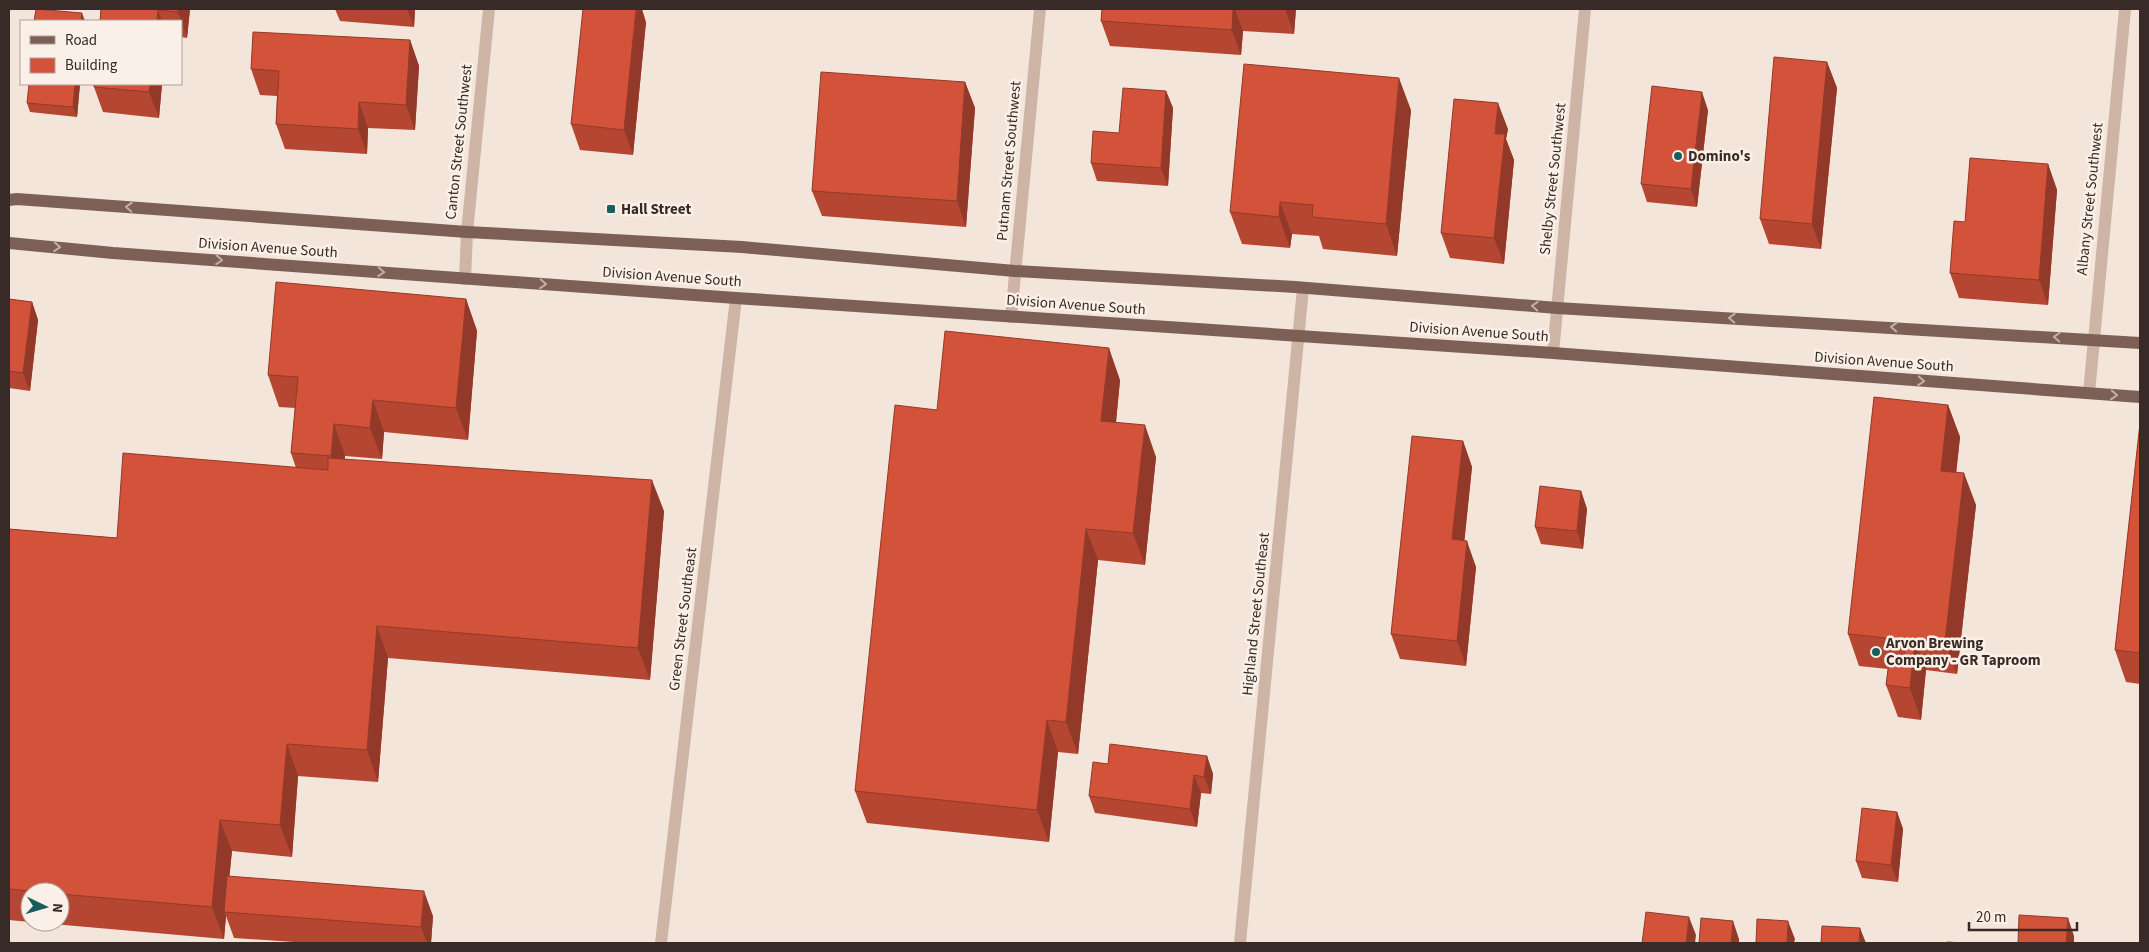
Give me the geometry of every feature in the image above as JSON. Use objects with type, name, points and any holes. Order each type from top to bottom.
[{"type":"main road","name":"Division Avenue South","points":[[9,200],[466,232],[742,247],[1015,271],[1303,288],[1557,308],[2140,343]]},
{"type":"main road","name":"Division Avenue South","points":[[9,243],[113,253],[465,279],[1553,353],[2140,396]]},
{"type":"street","name":"Canton Street Southwest","points":[[465,279],[466,232],[489,9]]},
{"type":"street","name":"Putnam Street Southwest","points":[[1011,317],[1040,9]]},
{"type":"street","name":"Shelby Street Southwest","points":[[1553,353],[1585,9]]},
{"type":"street","name":"Albany Street Southwest","points":[[2089,393],[2124,9]]},
{"type":"street","name":"Highland Street Southeast","points":[[1240,943],[1303,288]]},
{"type":"street","name":"Green Street Southeast","points":[[661,943],[736,298]]},
{"type":"building","points":[[36,9],[82,13],[81,20],[34,20]]},
{"type":"building","points":[[101,9],[178,9],[178,12],[158,10],[157,20],[100,20]]},
{"type":"building","points":[[583,9],[636,9],[624,130],[571,124]]},
{"type":"building","points":[[1102,9],[1233,9],[1232,30],[1101,21]]},
{"type":"building","points":[[253,32],[410,40],[406,105],[359,102],[358,129],[276,124],[279,71],[251,69]]},
{"type":"building","points":[[1774,57],[1827,62],[1812,224],[1760,219]]},
{"type":"building","points":[[1244,64],[1399,78],[1386,224],[1312,217],[1313,205],[1280,202],[1279,217],[1230,212]]},
{"type":"building","points":[[821,72],[965,82],[957,201],[812,191]]},
{"type":"building","points":[[29,85],[75,85],[73,107],[27,103]]},
{"type":"building","points":[[94,85],[150,85],[149,92],[94,87]]},
{"type":"building","name":"Domino's","points":[[1652,86],[1702,92],[1691,189],[1641,184]]},
{"type":"building","points":[[1123,88],[1166,91],[1161,168],[1091,163],[1093,131],[1119,133]]},
{"type":"building","points":[[1454,99],[1498,103],[1495,134],[1505,134],[1494,238],[1441,233]]},
{"type":"building","points":[[1970,158],[2048,164],[2039,280],[1950,273],[1954,221],[1965,222]]},
{"type":"building","points":[[276,282],[466,299],[456,408],[373,400],[370,428],[334,424],[331,456],[291,453],[298,377],[268,375]]},
{"type":"building","points":[[9,299],[32,302],[23,373],[9,371]]},
{"type":"building","points":[[945,331],[1109,348],[1101,421],[1145,425],[1133,533],[1086,529],[1066,722],[1047,720],[1037,810],[855,791],[895,405],[937,410]]},
{"type":"building","points":[[1874,397],[1948,405],[1941,471],[1964,473],[1945,642],[1915,639],[1910,688],[1886,685],[1889,662],[1903,664],[1906,640],[1848,634]]},
{"type":"building","points":[[2140,423],[2140,653],[2115,650]]},
{"type":"building","points":[[1412,436],[1463,441],[1452,539],[1467,541],[1457,641],[1391,634]]},
{"type":"building","points":[[123,453],[328,470],[328,458],[652,480],[638,648],[377,626],[367,750],[287,744],[280,825],[220,820],[212,907],[70,895],[70,882],[20,882],[20,890],[9,889],[9,529],[117,538]]},
{"type":"building","points":[[1540,486],[1581,491],[1577,531],[1535,527]]},
{"type":"building","points":[[1110,744],[1207,756],[1204,777],[1194,775],[1190,809],[1089,796],[1093,762],[1108,764]]},
{"type":"building","points":[[1862,808],[1897,812],[1891,865],[1856,861]]},
{"type":"building","points":[[227,876],[424,891],[421,927],[224,912]]},
{"type":"building","points":[[1646,912],[1689,917],[1686,943],[1642,943]]},
{"type":"building","points":[[2019,915],[2068,918],[2066,943],[2018,943]]},
{"type":"building","points":[[1701,918],[1733,921],[1731,943],[1699,943]]},
{"type":"building","points":[[1757,919],[1788,921],[1787,943],[1756,943]]},
{"type":"building","points":[[1822,926],[1860,928],[1859,943],[1821,943]]},
{"type":"place","name":"Domino's","points":[[1678,156]]},
{"type":"place","name":"Hall Street","points":[[611,209]]},
{"type":"place","name":"Arvon Brewing Company - GR Taproom","points":[[1876,652]]}]
